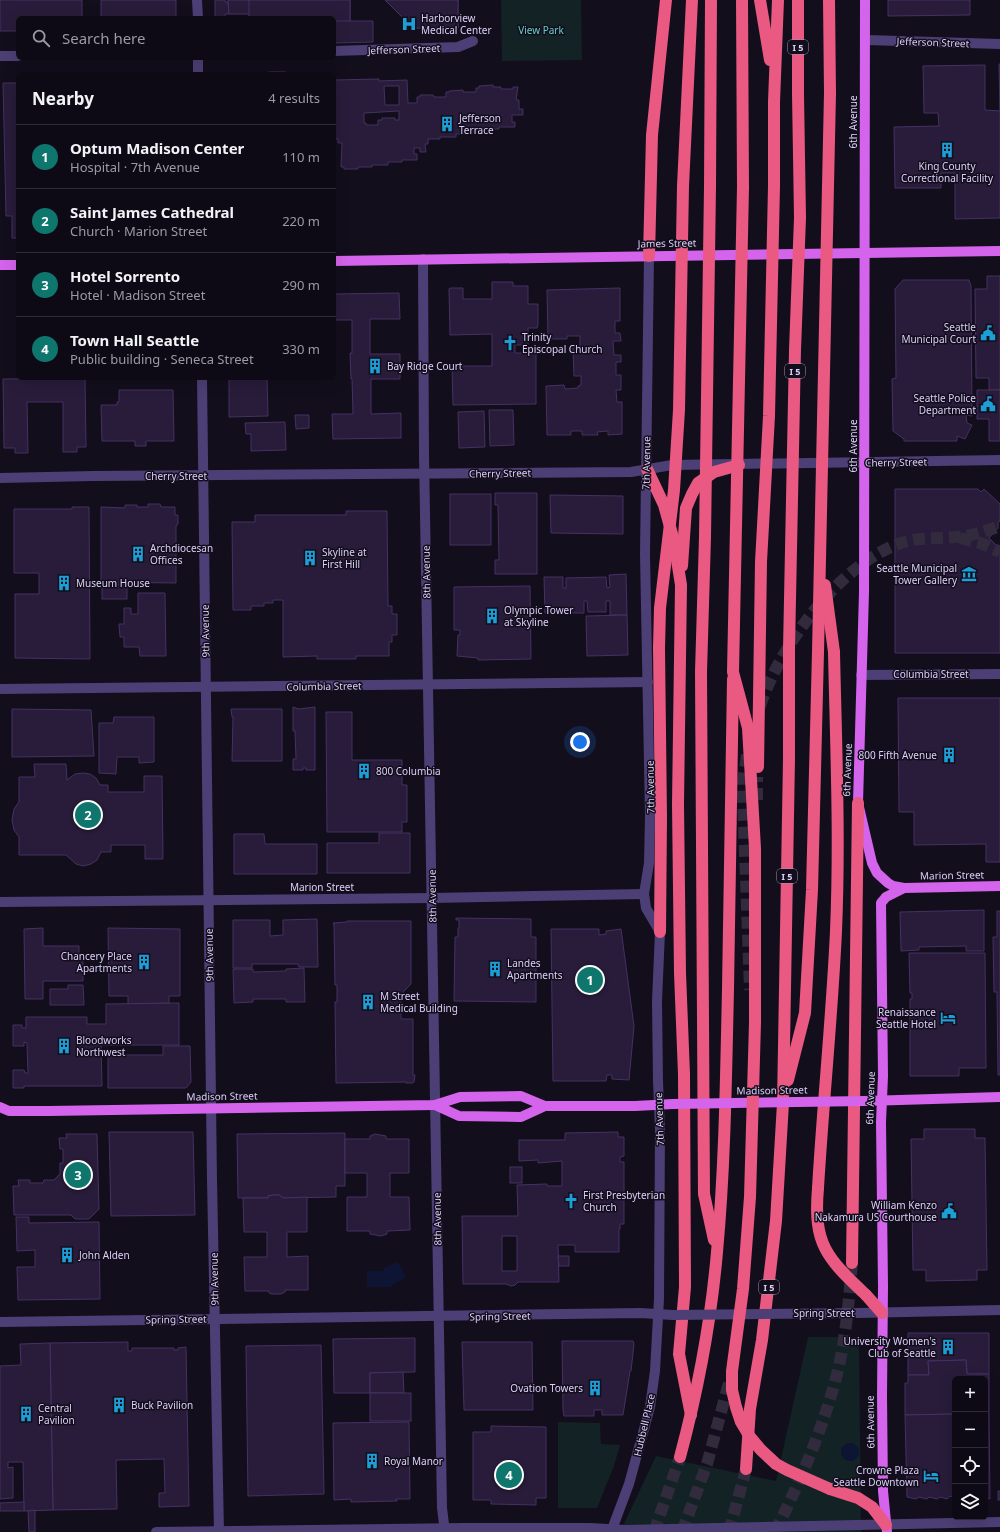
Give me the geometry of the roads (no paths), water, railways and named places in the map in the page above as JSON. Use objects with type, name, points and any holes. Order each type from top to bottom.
[{"type":"highway","points":[[649,256],[652,135],[666,0]]},
{"type":"highway","points":[[660,932],[660,608],[674,490],[679,410],[683,186],[692,0]]},
{"type":"highway","points":[[711,0],[705,537],[701,672],[702,1020],[704,1194],[717,1253]]},
{"type":"highway","points":[[680,1457],[691,1415],[704,1352],[717,1253],[727,1055],[743,187],[742,0]]},
{"type":"highway","points":[[760,0],[768,47],[774,102]]},
{"type":"highway","points":[[758,777],[762,562],[768,416],[774,186],[774,102],[778,0]]},
{"type":"highway","name":"I 5","points":[[746,1469],[750,1409],[763,1334],[776,1221],[783,1103],[789,767],[789,649],[795,350],[800,218],[798,0]]},
{"type":"highway","name":"I 5","points":[[783,1103],[805,1012],[812,890],[830,93],[829,0]]},
{"type":"highway","points":[[691,1415],[679,1354],[685,1287],[684,1074],[680,973],[678,804],[681,585],[686,508],[692,494],[698,483],[714,472],[739,465]]},
{"type":"highway","points":[[647,469],[666,513],[674,541],[681,585]]},
{"type":"highway","points":[[820,544],[834,652],[837,821],[836,923],[829,1043],[816,1214],[818,1230],[823,1244],[834,1264],[882,1313]]},
{"type":"highway","points":[[733,672],[748,728],[755,856],[755,1023],[750,1197],[743,1288],[732,1371],[732,1390],[741,1422],[760,1450],[776,1464],[787,1470],[858,1498],[872,1507],[886,1528]]},
{"type":"highway","points":[[852,1263],[858,802]]},
{"type":"main road","name":"6th Avenue","points":[[865,0],[864,592],[858,802],[872,863],[877,873],[893,886],[904,888]]},
{"type":"main road","name":"James Street","points":[[336,261],[1000,251]]},
{"type":"main road","points":[[0,265],[16,265]]},
{"type":"main road","name":"Marion Street","points":[[904,888],[1000,886]]},
{"type":"main road","name":"6th Avenue","points":[[886,1528],[883,1491],[882,1414],[882,903],[886,897],[904,888]]},
{"type":"main road","name":"Madison Street","points":[[3,1111],[435,1105],[460,1097],[521,1096],[544,1106],[635,1106],[659,1104],[882,1101],[1000,1097]]},
{"type":"main road","name":"Madison Street","points":[[435,1105],[459,1116],[521,1117],[544,1106]]},
{"type":"street","points":[[197,0],[198,16]]},
{"type":"street","name":"Jefferson Street","points":[[866,40],[1000,44]]},
{"type":"street","name":"Jefferson Street","points":[[336,50],[458,47],[473,41]]},
{"type":"street","points":[[0,56],[16,56]]},
{"type":"street","points":[[198,60],[198,72]]},
{"type":"street","name":"7th Avenue","points":[[649,256],[645,554],[650,815],[649,863],[644,894],[645,903],[649,913],[660,932],[656,1001],[660,1130],[658,1314]]},
{"type":"street","name":"8th Avenue","points":[[423,259],[424,474],[429,684],[442,1508],[444,1530]]},
{"type":"street","name":"9th Avenue","points":[[202,380],[211,1108],[219,1531]]},
{"type":"street","name":"Cherry Street","points":[[0,478],[631,472],[672,465],[1000,460]]},
{"type":"street","name":"Columbia Street","points":[[862,675],[1000,674]]},
{"type":"street","name":"Columbia Street","points":[[0,689],[648,682]]},
{"type":"street","name":"Marion Street","points":[[0,902],[432,898],[644,894]]},
{"type":"street","name":"Spring Street","points":[[0,1322],[640,1313],[673,1315],[882,1313],[1000,1310]]},
{"type":"street","name":"Hubbell Place","points":[[612,1531],[629,1484],[650,1407],[655,1371],[658,1314]]},
{"type":"street","points":[[156,1532],[590,1528],[612,1531],[886,1528],[1000,1522]]},
{"type":"water","points":[[398,1262],[406,1277],[390,1287],[367,1287],[367,1271],[384,1271],[384,1268]]},
{"type":"water","points":[[846,1443],[854,1443],[859,1448],[857,1459],[854,1461],[846,1461],[841,1456],[841,1448]]},
{"type":"tunnel","points":[[760,706],[769,683],[797,633],[836,587],[857,568],[880,552],[904,542],[917,539],[967,536],[1000,526]]},
{"type":"tunnel","points":[[960,538],[983,544],[1000,552]]},
{"type":"tunnel","points":[[747,755],[743,782],[743,797],[750,990]]},
{"type":"tunnel","points":[[757,777],[757,800]]},
{"type":"tunnel","points":[[775,1532],[810,1455],[831,1395],[837,1374],[845,1333],[852,1263]]},
{"type":"tunnel","points":[[682,1532],[707,1464],[730,1379]]},
{"type":"tunnel","points":[[654,1532],[680,1457]]},
{"type":"tunnel","points":[[729,1532],[746,1469]]},
{"type":"place","name":"Harborview Medical Center","points":[[409,24]]},
{"type":"place","name":"Jefferson Terrace","points":[[447,124]]},
{"type":"place","name":"King County Correctional Facility","points":[[947,150]]},
{"type":"place","name":"Seattle Municipal Court","points":[[988,333]]},
{"type":"place","name":"Trinity Episcopal Church","points":[[510,343]]},
{"type":"place","name":"Bay Ridge Court","points":[[375,366]]},
{"type":"place","name":"Seattle Police Department","points":[[988,404]]},
{"type":"place","name":"Archdiocesan Offices","points":[[138,554]]},
{"type":"place","name":"Skyline at First Hill","points":[[310,558]]},
{"type":"place","name":"Seattle Municipal Tower Gallery","points":[[969,574]]},
{"type":"place","name":"Museum House","points":[[64,583]]},
{"type":"place","name":"Olympic Tower at Skyline","points":[[492,616]]},
{"type":"place","name":"800 Fifth Avenue","points":[[949,755]]},
{"type":"place","name":"800 Columbia","points":[[364,771]]},
{"type":"place","name":"Saint James Cathedral","points":[[88,815]]},
{"type":"place","name":"Chancery Place Apartments","points":[[144,962]]},
{"type":"place","name":"Landes Apartments","points":[[495,969]]},
{"type":"place","name":"Optum Madison Center","points":[[590,980]]},
{"type":"place","name":"M Street Medical Building","points":[[368,1002]]},
{"type":"place","name":"Renaissance Seattle Hotel","points":[[948,1018]]},
{"type":"place","name":"Bloodworks Northwest","points":[[64,1046]]},
{"type":"place","name":"Hotel Sorrento","points":[[78,1175]]},
{"type":"place","name":"First Presbyterian Church","points":[[571,1201]]},
{"type":"place","name":"William Kenzo Nakamura US Courthouse","points":[[949,1211]]},
{"type":"place","name":"John Alden","points":[[67,1255]]},
{"type":"place","name":"University Women's Club of Seattle","points":[[948,1347]]},
{"type":"place","name":"Ovation Towers","points":[[595,1388]]},
{"type":"place","name":"Buck Pavilion","points":[[119,1405]]},
{"type":"place","name":"Central Pavilion","points":[[26,1414]]},
{"type":"place","name":"Royal Manor","points":[[372,1461]]},
{"type":"place","name":"Town Hall Seattle","points":[[509,1475]]},
{"type":"place","name":"Crowne Plaza Seattle Downtown","points":[[931,1476]]},
{"type":"park label","name":"View Park","points":[[541,30]]}]
